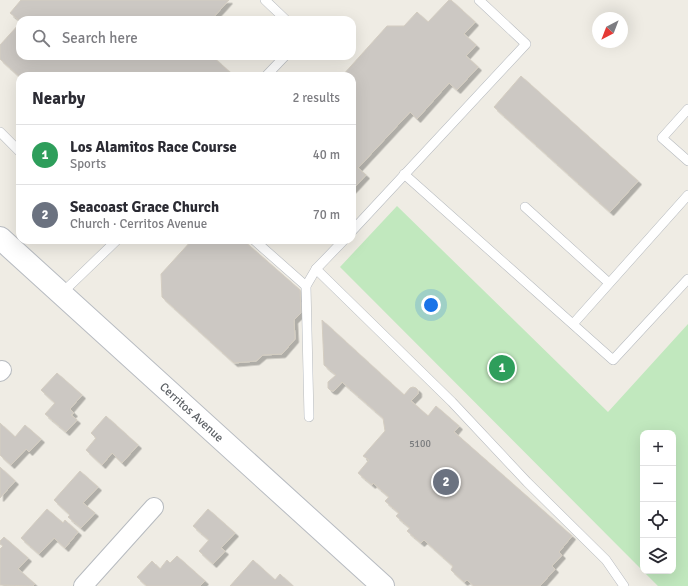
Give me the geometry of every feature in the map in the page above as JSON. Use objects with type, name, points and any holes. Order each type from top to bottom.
[{"type":"main road","name":"Cerritos Avenue","points":[[0,238],[382,586]]},
{"type":"street","points":[[83,586],[154,507]]},
{"type":"lane","points":[[265,0],[282,16]]},
{"type":"lane","points":[[356,227],[526,44],[479,0]]},
{"type":"lane","points":[[270,72],[281,60]]},
{"type":"lane","points":[[688,109],[662,138],[688,161]]},
{"type":"lane","points":[[0,132],[16,148]]},
{"type":"lane","points":[[404,174],[613,360],[688,279]]},
{"type":"lane","points":[[573,324],[688,195]]},
{"type":"lane","points":[[525,207],[609,283]]},
{"type":"lane","points":[[61,294],[110,244]]},
{"type":"lane","points":[[259,244],[306,286]]},
{"type":"lane","points":[[309,417],[306,286],[316,270],[340,244]]},
{"type":"lane","points":[[316,270],[452,402],[527,482],[606,560],[624,586]]},
{"type":"green space","points":[[397,206],[608,412],[688,324],[688,586],[658,586],[646,574],[676,574],[676,430],[640,430],[640,568],[340,267]]},
{"type":"building","points":[[21,0],[229,0],[215,16],[16,16],[16,18],[10,13]]},
{"type":"building","points":[[449,0],[451,0],[475,22],[464,34],[476,45],[466,56],[478,67],[457,90],[449,83],[417,119],[410,112],[358,168],[366,175],[356,186],[356,72],[346,72],[387,26],[404,26],[417,12],[428,22]]},
{"type":"building","points":[[16,27],[16,60],[216,60],[230,72],[16,72],[16,73],[0,59],[0,45]]},
{"type":"building","points":[[521,76],[638,181],[610,212],[494,107]]},
{"type":"building","points":[[188,244],[248,244],[300,290],[301,313],[294,320],[295,339],[282,354],[263,355],[256,361],[234,363],[162,297],[161,274]]},
{"type":"building","points":[[322,320],[404,395],[410,388],[416,388],[418,390],[418,394],[411,401],[428,416],[436,406],[459,426],[454,432],[572,536],[559,552],[562,555],[552,566],[555,569],[540,586],[474,586],[467,580],[464,582],[451,570],[453,566],[424,540],[421,543],[407,531],[410,528],[396,516],[399,513],[385,501],[389,497],[373,483],[372,485],[358,473],[369,460],[363,456],[385,431],[383,418],[342,382],[333,391],[328,388],[328,382],[336,375],[324,365]]},
{"type":"building","points":[[57,373],[82,395],[70,409],[74,413],[71,415],[77,420],[66,432],[45,414],[55,403],[41,390]]},
{"type":"building","points":[[106,416],[138,445],[122,463],[112,453],[102,465],[86,450],[96,438],[91,433]]},
{"type":"building","points":[[0,423],[15,437],[25,425],[41,439],[29,452],[26,449],[11,465],[0,455]]},
{"type":"building","points":[[0,467],[15,481],[0,498]]},
{"type":"building","points":[[80,471],[98,487],[83,503],[95,513],[81,528],[68,517],[70,515],[54,500]]},
{"type":"building","points":[[47,509],[63,523],[65,520],[78,532],[65,548],[54,538],[39,554],[21,538]]},
{"type":"building","points":[[208,509],[235,533],[221,548],[225,551],[213,564],[199,551],[209,540],[193,526]]},
{"type":"building","points":[[4,537],[28,558],[18,569],[35,584],[33,586],[0,585],[0,549],[3,546],[0,544],[0,541]]},
{"type":"building","points":[[177,556],[205,581],[200,586],[147,586],[137,577],[152,561],[160,569],[167,560],[170,563]]},
{"type":"building","points":[[253,560],[275,580],[280,574],[293,586],[230,586]]},
{"type":"place","name":"Los Alamitos Race Course","points":[[502,368]]},
{"type":"place","name":"Seacoast Grace Church","points":[[446,482]]}]
